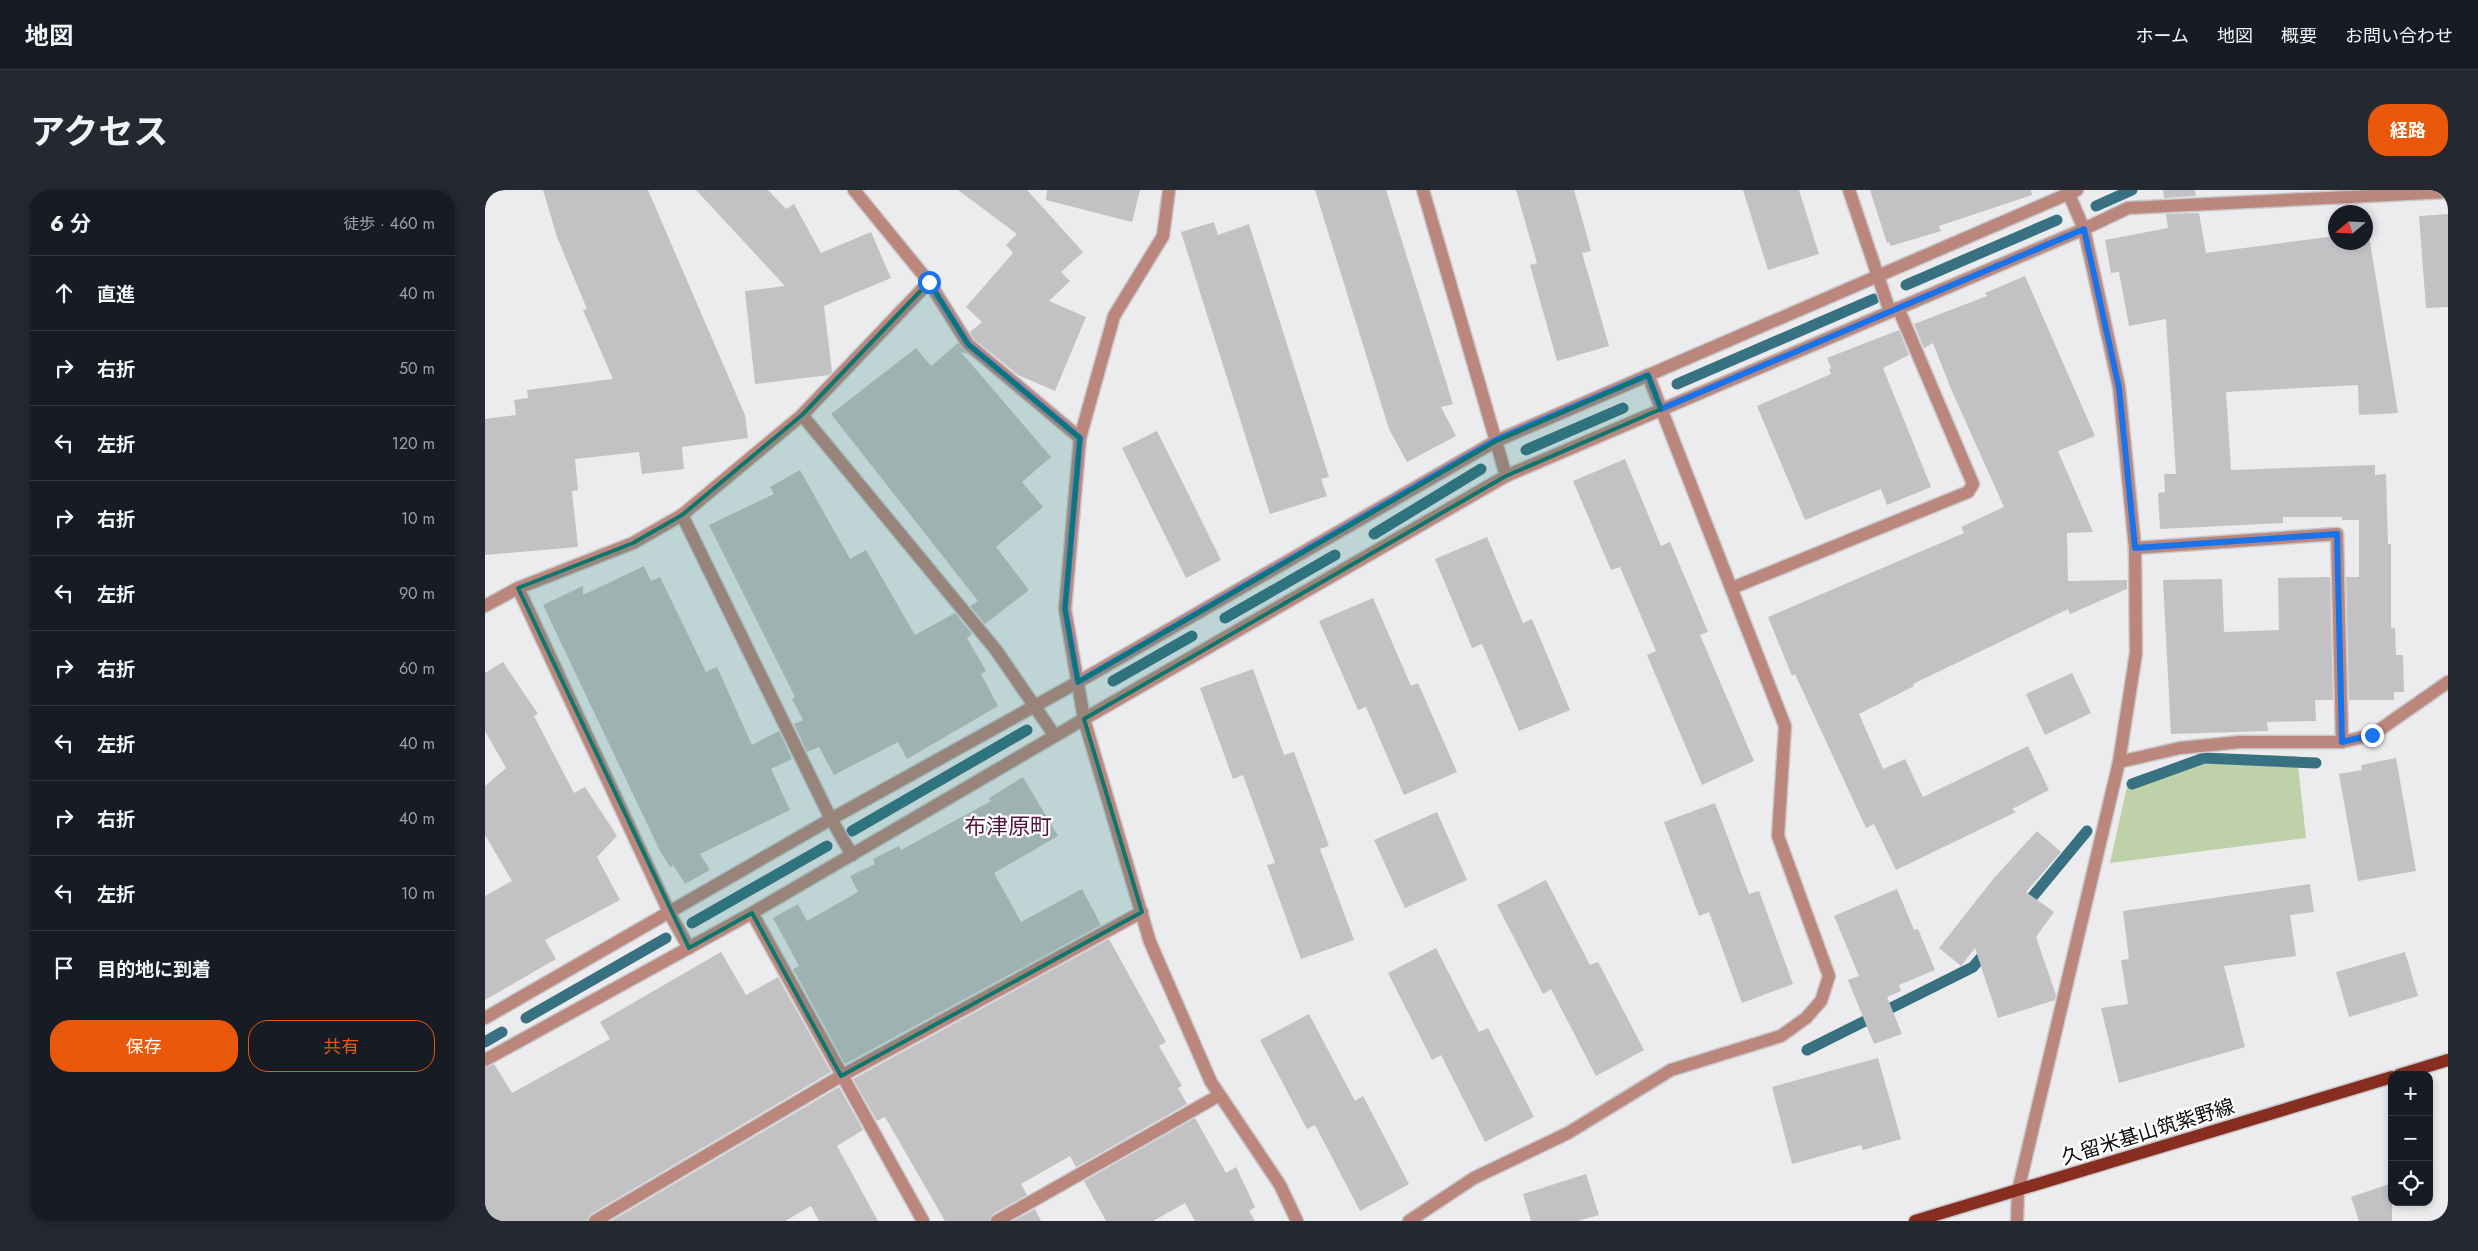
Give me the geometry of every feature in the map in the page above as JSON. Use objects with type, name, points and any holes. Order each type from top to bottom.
[{"type":"main road","points":[[2412,1071],[2448,1060]]},
{"type":"main road","name":"久留米基山筑紫野線","points":[[1915,1221],[2388,1078]]},
{"type":"street","points":[[854,190],[929,282],[968,344],[1080,438]]},
{"type":"street","points":[[1169,190],[1163,236],[1114,316],[1080,438],[1065,609],[1084,719],[1150,942],[1218,1096],[1280,1185],[1297,1221]]},
{"type":"street","points":[[1423,190],[1507,476]]},
{"type":"street","points":[[1732,588],[1968,492],[1973,484],[1878,276],[1849,190]]},
{"type":"street","points":[[485,1018],[670,914],[831,820],[1078,682],[1496,440],[2071,191],[2084,229],[2119,388],[2135,548],[2136,653],[2119,762],[2018,1191],[2017,1221]]},
{"type":"street","points":[[485,1060],[751,914],[1084,719],[1507,476],[2084,229],[2128,208],[2448,192]]},
{"type":"street","points":[[485,606],[519,588],[633,543],[681,515],[802,415],[929,282]]},
{"type":"street","points":[[1409,1221],[1474,1178],[1568,1133],[1671,1070],[1781,1036],[1806,1018],[1821,1001],[1829,976],[1778,836],[1785,726],[1648,375]]},
{"type":"street","points":[[802,415],[996,650],[1055,736]]},
{"type":"street","points":[[681,515],[831,820],[852,855]]},
{"type":"street","points":[[2135,548],[2337,534],[2342,742]]},
{"type":"street","points":[[519,588],[670,914],[689,948]]},
{"type":"street","points":[[2119,762],[2179,748],[2231,743],[2342,742],[2372,735],[2448,682]]},
{"type":"street","points":[[595,1221],[841,1076],[1142,912]]},
{"type":"street","points":[[751,914],[923,1221]]},
{"type":"street","points":[[997,1221],[1218,1096]]},
{"type":"highlighted area","points":[[929,282],[968,344],[1080,438],[1065,609],[1078,682],[1496,441],[1648,375],[1661,409],[1506,476],[1084,719],[1142,912],[841,1076],[752,913],[689,948],[518,588],[633,543],[682,515],[802,415]]},
{"type":"green space","points":[[2201,753],[2297,756],[2306,838],[2110,863],[2128,782]]},
{"type":"building","points":[[543,190],[648,190],[745,415],[748,438],[682,447],[684,469],[642,474],[639,452],[575,459],[578,490],[572,491],[578,547],[485,555],[485,419],[516,415],[514,400],[528,398],[527,390],[613,379],[583,310],[587,309],[557,237]]},
{"type":"building","points":[[696,190],[768,190],[786,209],[794,204],[821,253],[871,232],[891,278],[824,306],[832,372],[829,375],[755,384],[745,291],[785,286]]},
{"type":"building","points":[[958,190],[1027,190],[1083,252],[1061,272],[1070,281],[1049,301],[1086,317],[1055,391],[1018,375],[974,339],[970,332],[982,322],[966,307],[1013,253],[1006,245],[1017,234]]},
{"type":"building","points":[[1047,190],[1140,190],[1132,222],[1046,200]]},
{"type":"building","points":[[1315,190],[1386,190],[1453,404],[1441,407],[1456,436],[1407,462],[1389,429]]},
{"type":"building","points":[[1516,190],[1574,190],[1591,251],[1582,253],[1609,346],[1557,361],[1530,265],[1537,263]]},
{"type":"building","points":[[1743,190],[1799,190],[1819,254],[1768,270]]},
{"type":"building","points":[[1870,190],[2031,190],[2032,195],[1939,226],[1941,231],[1891,246],[1889,242],[1887,243]]},
{"type":"building","points":[[2163,190],[2195,190],[2196,196],[2164,198]]},
{"type":"building","points":[[2199,213],[2206,253],[2328,237],[2328,250],[2371,250],[2398,413],[2359,415],[2358,385],[2226,392],[2231,470],[2375,465],[2375,475],[2386,474],[2388,544],[2391,544],[2391,628],[2395,628],[2396,655],[2403,655],[2404,692],[2394,692],[2394,700],[2349,700],[2346,577],[2359,577],[2359,520],[2342,520],[2342,517],[2283,517],[2283,523],[2160,529],[2158,493],[2165,492],[2164,474],[2176,474],[2166,319],[2129,326],[2119,272],[2111,273],[2105,240],[2168,228],[2166,214]]},
{"type":"building","points":[[2448,214],[2448,307],[2426,308],[2419,216]]},
{"type":"building","points":[[1214,222],[1218,235],[1249,224],[1329,477],[1321,479],[1327,496],[1270,514],[1181,232]]},
{"type":"building","points":[[2025,276],[2095,436],[2058,451],[2093,532],[2067,533],[2068,581],[2127,580],[2127,589],[2070,614],[2068,609],[1913,684],[1914,686],[1859,714],[1883,769],[1905,759],[1923,797],[2028,746],[2049,790],[2012,809],[2016,812],[1896,870],[1874,824],[1866,828],[1795,674],[1792,676],[1768,617],[1964,533],[1961,527],[2004,507],[1951,389],[1933,343],[1924,348],[1914,324],[1987,296],[1985,293]]},
{"type":"building","points":[[1899,330],[1909,355],[1883,368],[1931,487],[1887,505],[1881,489],[1805,520],[1757,406],[1831,374],[1827,358]]},
{"type":"building","points":[[958,343],[968,354],[961,352],[1051,457],[1022,482],[1043,507],[996,547],[1029,590],[985,624],[970,606],[978,601],[831,414],[916,348],[931,366]]},
{"type":"building","points":[[1157,431],[1221,560],[1186,578],[1122,448]]},
{"type":"building","points":[[1625,459],[1661,546],[1670,542],[1708,632],[1700,635],[1754,761],[1702,785],[1647,655],[1656,651],[1620,567],[1611,570],[1573,481]]},
{"type":"building","points":[[800,470],[850,559],[866,550],[915,635],[955,613],[972,634],[967,638],[986,671],[981,674],[998,706],[907,759],[898,742],[834,775],[819,747],[807,752],[794,724],[803,720],[792,699],[795,697],[709,525],[774,494],[770,487]]},
{"type":"building","points":[[1487,537],[1523,623],[1532,619],[1570,710],[1519,731],[1482,644],[1472,648],[1435,559]]},
{"type":"building","points":[[644,566],[651,581],[660,577],[706,672],[717,667],[752,745],[779,731],[792,759],[771,769],[790,810],[700,854],[710,870],[685,884],[673,865],[670,867],[660,851],[543,605],[583,586],[583,595]]},
{"type":"building","points":[[2330,577],[2333,700],[2315,700],[2316,721],[2267,722],[2268,731],[2171,734],[2163,580],[2222,579],[2224,632],[2279,630],[2278,578]]},
{"type":"building","points":[[1373,598],[1411,686],[1418,683],[1457,772],[1404,795],[1366,707],[1358,710],[1319,621]]},
{"type":"building","points":[[503,662],[538,714],[534,716],[574,793],[585,787],[617,836],[597,857],[620,900],[545,940],[556,959],[485,1000],[485,896],[512,881],[485,835],[485,786],[506,768],[485,731],[485,673]]},
{"type":"building","points":[[1253,669],[1284,755],[1294,752],[1329,846],[1320,849],[1354,940],[1301,959],[1267,865],[1275,863],[1243,775],[1233,779],[1200,688]]},
{"type":"building","points":[[2072,673],[2091,713],[2045,735],[2026,694]]},
{"type":"building","points":[[2396,758],[2416,871],[2358,881],[2339,774],[2362,770],[2361,765]]},
{"type":"building","points":[[1023,777],[1058,836],[994,873],[1021,922],[1082,889],[1101,925],[845,1064],[793,969],[799,966],[773,918],[798,904],[807,921],[858,892],[850,876],[875,864],[873,859],[899,846],[901,850],[991,801],[989,798]]},
{"type":"building","points":[[1715,803],[1749,894],[1759,891],[1793,984],[1742,1003],[1709,912],[1699,916],[1664,822]]},
{"type":"building","points":[[1437,812],[1467,880],[1405,908],[1374,840]]},
{"type":"building","points":[[2037,831],[2061,852],[2026,892],[2054,912],[2036,937],[2056,995],[2055,1000],[1998,1018],[1975,948],[1961,966],[1939,948],[1994,878]]},
{"type":"building","points":[[1546,880],[1590,965],[1598,962],[1644,1050],[1596,1076],[1551,989],[1543,994],[1497,905]]},
{"type":"building","points":[[2310,884],[2314,912],[2290,915],[2296,956],[2224,966],[2245,1047],[2119,1083],[2101,1008],[2128,1004],[2121,960],[2129,959],[2123,911]]},
{"type":"building","points":[[1897,889],[1914,930],[1918,929],[1935,970],[1899,985],[1901,991],[1887,997],[1902,1034],[1874,1044],[1848,980],[1859,976],[1834,916]]},
{"type":"building","points":[[1109,939],[1166,1042],[1159,1046],[1182,1086],[1178,1088],[1187,1104],[1076,1167],[1070,1156],[1021,1184],[1027,1195],[993,1214],[989,1221],[945,1221],[885,1117],[877,1121],[853,1079]]},
{"type":"building","points":[[1436,948],[1479,1032],[1488,1028],[1534,1117],[1485,1142],[1441,1055],[1432,1060],[1388,973]]},
{"type":"building","points":[[721,952],[746,995],[778,977],[831,1072],[591,1214],[587,1221],[485,1221],[485,1068],[494,1064],[512,1093],[610,1039],[600,1022]]},
{"type":"building","points":[[2405,952],[2418,996],[2349,1017],[2336,972]]},
{"type":"building","points":[[1309,1014],[1355,1101],[1363,1096],[1409,1184],[1360,1211],[1315,1125],[1307,1129],[1260,1040]]},
{"type":"building","points":[[1878,1058],[1901,1139],[1863,1150],[1861,1145],[1792,1164],[1772,1087]]},
{"type":"building","points":[[839,1087],[863,1130],[837,1146],[878,1221],[819,1221],[811,1206],[785,1221],[611,1221]]},
{"type":"building","points":[[1195,1118],[1226,1173],[1236,1167],[1255,1207],[1249,1211],[1255,1221],[1195,1221],[1185,1203],[1153,1221],[1106,1221],[1084,1181]]},
{"type":"building","points":[[1586,1174],[1599,1215],[1578,1221],[1531,1221],[1523,1194]]},
{"type":"building","points":[[2388,1184],[2388,1206],[2392,1206],[2392,1221],[2359,1221],[2351,1197]]},
{"type":"building","points":[[1035,1209],[1041,1221],[1013,1221]]},
{"type":"waterway","points":[[2096,206],[2132,190]]},
{"type":"waterway","points":[[1906,285],[2057,220]]},
{"type":"waterway","points":[[1677,384],[1874,299]]},
{"type":"waterway","points":[[1526,450],[1623,408]]},
{"type":"waterway","points":[[1374,534],[1481,469]]},
{"type":"waterway","points":[[1225,618],[1335,555]]},
{"type":"waterway","points":[[1113,681],[1192,636]]},
{"type":"waterway","points":[[852,831],[1027,730]]},
{"type":"waterway","points":[[2132,784],[2204,758],[2316,763]]},
{"type":"waterway","points":[[2024,907],[2087,831]]},
{"type":"waterway","points":[[692,923],[827,846]]},
{"type":"waterway","points":[[526,1018],[666,938]]},
{"type":"waterway","points":[[1807,1050],[1973,967],[1989,948]]},
{"type":"waterway","points":[[485,1042],[502,1032]]},
{"type":"district","name":"布津原町","points":[[1008,826]]},
{"type":"route","points":[[929,282],[968,344],[1080,438],[1077,484],[1069,539],[1065,609],[1078,682],[1496,440],[1648,375],[1661,409],[2084,229],[2119,388],[2135,548],[2337,534],[2342,742],[2372,735]]}]
